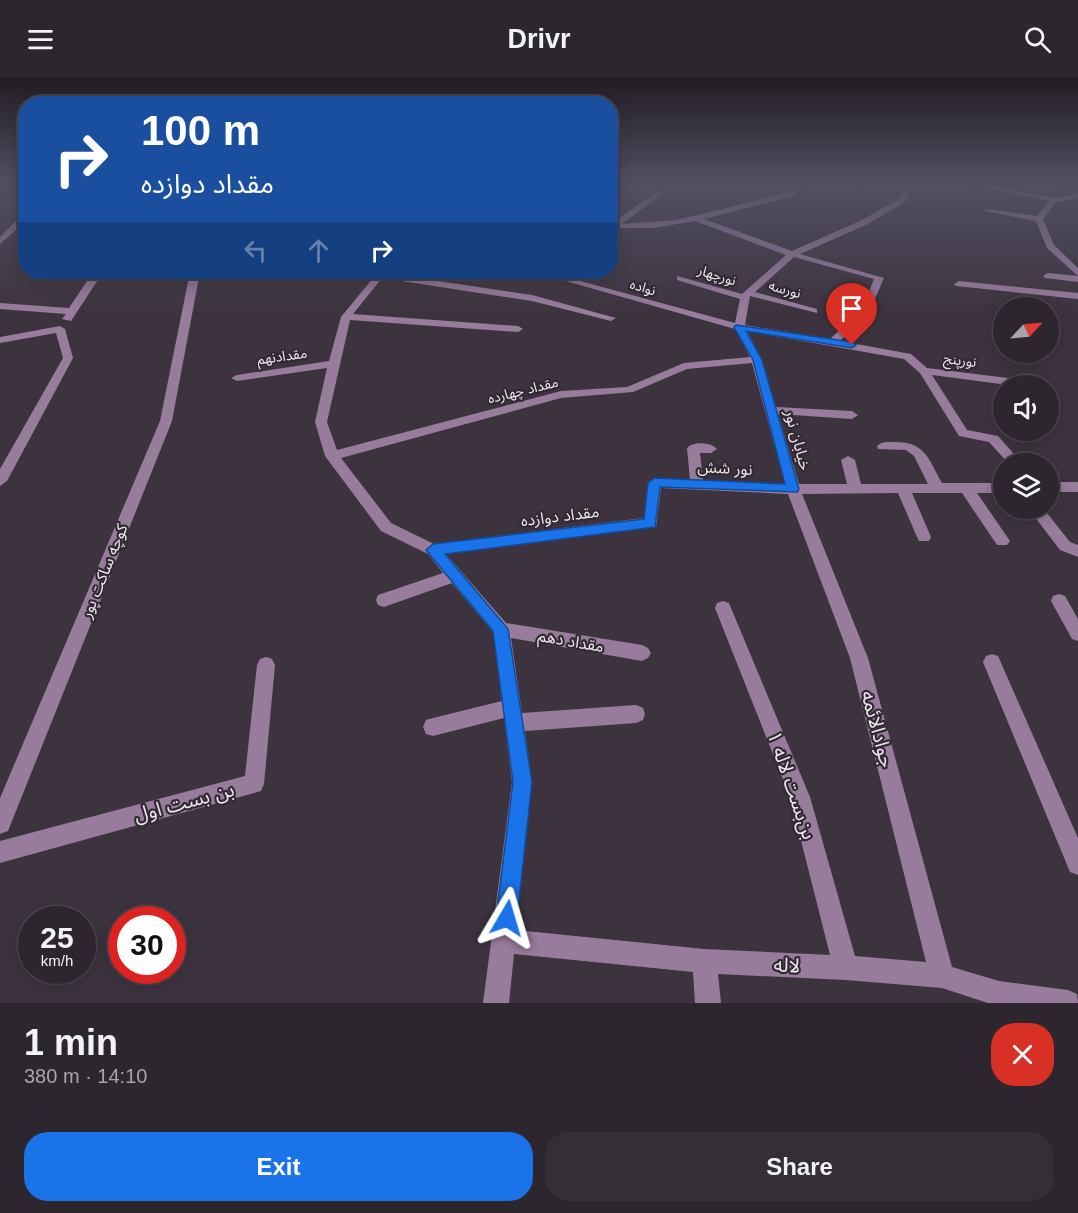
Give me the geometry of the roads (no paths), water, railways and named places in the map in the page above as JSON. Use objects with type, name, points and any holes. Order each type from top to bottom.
[{"type":"street","points":[[718,226],[792,254],[879,278],[866,310],[833,342]]},
{"type":"street","points":[[739,327],[747,295],[792,254],[855,226]]},
{"type":"street","points":[[1042,226],[1050,246],[1078,273]]},
{"type":"street","points":[[0,242],[18,227]]},
{"type":"street","points":[[1048,276],[1078,279]]},
{"type":"street","name":"نورچهار","points":[[680,278],[747,295]]},
{"type":"street","points":[[0,340],[60,329],[93,279]]},
{"type":"street","name":"کوچه ساکت پور","points":[[0,823],[166,421],[194,279]]},
{"type":"street","points":[[375,279],[346,317],[332,364],[321,422],[332,456],[386,527],[433,550],[501,629],[522,782],[496,1003]]},
{"type":"street","points":[[416,279],[532,298],[611,318]]},
{"type":"street","name":"نواده","points":[[564,279],[739,327]]},
{"type":"street","points":[[959,284],[1078,296]]},
{"type":"street","name":"نورسه","points":[[747,295],[813,311]]},
{"type":"street","points":[[0,306],[86,314]]},
{"type":"street","points":[[346,317],[518,329]]},
{"type":"street","name":"نورپنج","points":[[739,327],[907,356],[924,371],[993,379]]},
{"type":"street","name":"خیابان نور","points":[[739,327],[758,360],[793,489],[993,488]]},
{"type":"street","points":[[0,481],[68,358],[60,329]]},
{"type":"street","name":"مقداد چهارده","points":[[332,456],[561,395],[629,390],[684,366],[711,362],[758,360]]},
{"type":"street","name":"مقدادنهم","points":[[237,378],[332,364]]},
{"type":"street","points":[[924,371],[963,433],[993,439],[1006,453]]},
{"type":"street","points":[[771,410],[852,415]]},
{"type":"street","points":[[883,446],[909,446],[919,453],[937,488]]},
{"type":"street","points":[[697,485],[693,448],[711,449]]},
{"type":"street","points":[[848,460],[855,489]]},
{"type":"street","name":"نور شش","points":[[655,483],[793,489]]},
{"type":"street","name":"مقداد دوازده","points":[[433,550],[651,523],[655,483]]},
{"type":"street","points":[[1059,487],[1078,487]]},
{"type":"street","points":[[903,488],[924,537]]},
{"type":"street","points":[[966,488],[1002,541]]},
{"type":"street","name":"جوادالائمه","points":[[793,489],[859,658],[942,976]]},
{"type":"street","points":[[1044,519],[1065,546],[1078,551]]},
{"type":"street","points":[[384,600],[455,575]]},
{"type":"street","points":[[1059,601],[1078,634]]},
{"type":"street","name":"بن‌بست لاله ۱","points":[[723,608],[800,797],[846,968]]},
{"type":"street","name":"مقداد دهم","points":[[501,629],[642,653]]},
{"type":"street","points":[[992,662],[1078,864]]},
{"type":"street","name":"بن بست اول","points":[[0,852],[254,783],[266,665]]},
{"type":"street","points":[[433,728],[513,715],[636,714]]},
{"type":"street","name":"لاله","points":[[504,940],[704,961],[846,968],[942,976],[999,994],[1068,1003]]},
{"type":"street","points":[[704,961],[708,1003]]}]
